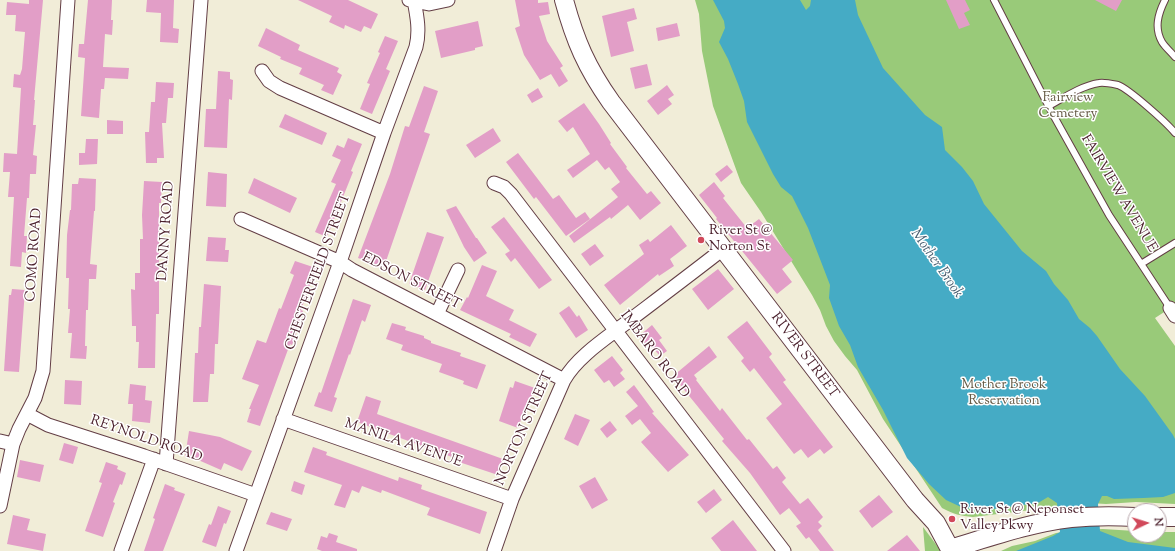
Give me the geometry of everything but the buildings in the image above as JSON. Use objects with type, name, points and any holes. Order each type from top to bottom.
[{"type":"street","name":"COMO ROAD","points":[[0,506],[13,444],[35,398],[42,371],[68,0]]},
{"type":"street","name":"DANNY ROAD","points":[[121,551],[160,461],[201,0]]},
{"type":"street","points":[[413,1],[429,4],[448,0]]},
{"type":"street","name":"RIVER STREET","points":[[564,0],[576,40],[592,74],[611,102],[915,500],[936,523],[950,550],[1015,530],[1053,521],[1070,518],[1104,516],[1127,517]]},
{"type":"street","name":"CHESTERFIELD STREET","points":[[236,551],[340,262],[418,38],[418,24],[413,1]]},
{"type":"street","points":[[262,71],[269,81],[280,88],[384,133]]},
{"type":"street","name":"IMBARO ROAD","points":[[494,183],[504,187],[511,194],[784,551]]},
{"type":"street","name":"EDSON STREET","points":[[241,219],[340,262],[352,270],[564,380]]},
{"type":"street","name":"NORTON STREET","points":[[494,551],[512,499],[569,370],[616,331],[723,249]]},
{"type":"street","points":[[437,314],[458,270]]},
{"type":"street","name":"REYNOLD ROAD","points":[[27,414],[48,424],[256,495]]},
{"type":"street","name":"MANILA AVENUE","points":[[283,419],[512,499]]},
{"type":"street","points":[[0,441],[13,444]]},
{"type":"lane","name":"FAIRVIEW AVENUE","points":[[994,0],[1048,106],[1109,215],[1173,312]]},
{"type":"lane","points":[[1165,0],[1160,10],[1157,23],[1162,42],[1175,57]]},
{"type":"lane","points":[[1048,106],[1082,88],[1101,83],[1119,86],[1145,105],[1171,127],[1175,133]]},
{"type":"lane","points":[[1141,264],[1175,243]]},
{"type":"green space","name":"Mother Brook Reservation","points":[[695,0],[1175,0],[1175,305],[1155,318],[1175,346],[1175,504],[1136,502],[1106,504],[1089,503],[973,517],[950,512],[942,508],[883,419],[857,370],[834,341],[812,295],[761,212],[741,183],[713,106],[702,51],[699,14]]},
{"type":"green space","points":[[923,527],[941,551],[925,551]]},
{"type":"green space","points":[[1103,529],[1127,530],[1127,543],[1167,543],[1167,532],[1175,532],[1175,551],[1001,551],[1012,546],[1035,541],[1056,533]]},
{"type":"water","name":"Mother Brook Reservation","points":[[713,0],[800,0],[806,10],[810,6],[811,0],[855,0],[858,15],[883,68],[925,115],[942,127],[945,150],[962,167],[973,181],[984,204],[1022,251],[1046,271],[1054,284],[1068,300],[1079,319],[1097,336],[1120,369],[1145,396],[1173,435],[1175,439],[1175,493],[1163,497],[1143,498],[1114,499],[1107,496],[1102,496],[1098,504],[1100,531],[1127,542],[1127,543],[1175,548],[1175,551],[1016,551],[1060,532],[1057,503],[1048,497],[1038,503],[978,510],[961,507],[946,500],[929,484],[907,458],[883,410],[858,367],[850,345],[839,326],[829,298],[830,285],[808,228],[792,196],[781,187],[773,174],[747,122],[744,101],[728,59],[719,42],[725,28],[724,21]]},
{"type":"place","name":"River St @ Norton St","points":[[701,240]]},
{"type":"place","name":"River St @ Neponset Valley Pkwy","points":[[952,519]]},
{"type":"park label","name":"Fairview Cemetery","points":[[1068,108]]},
{"type":"water label","name":"Mother Brook","points":[[936,264]]}]
